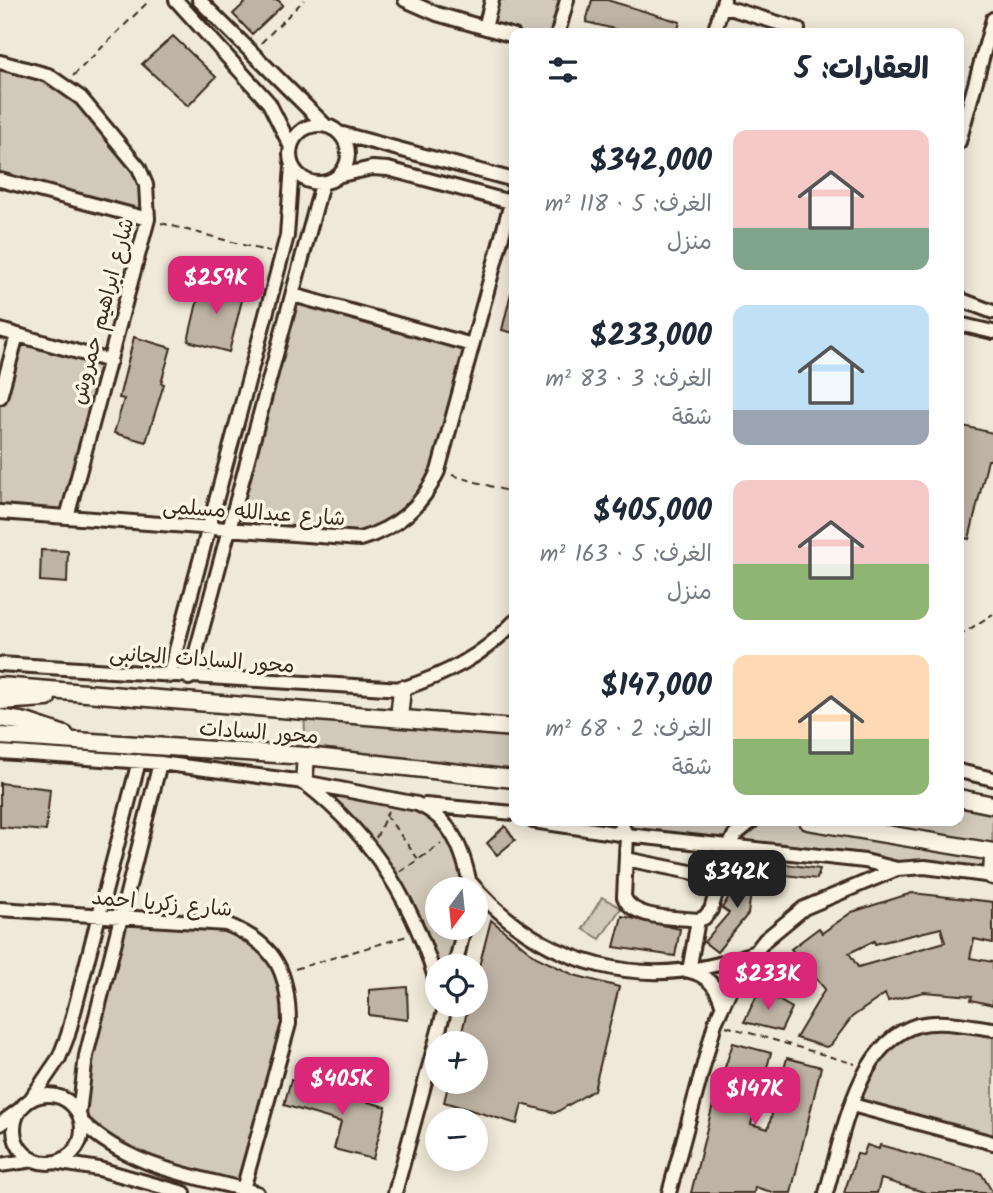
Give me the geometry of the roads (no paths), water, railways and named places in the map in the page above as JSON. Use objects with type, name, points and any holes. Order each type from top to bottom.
[{"type":"main road","name":"محور السادات","points":[[0,686],[509,726]]},
{"type":"main road","points":[[399,718],[402,690]]},
{"type":"main road","points":[[0,701],[77,693]]},
{"type":"main road","points":[[0,718],[43,727],[76,740]]},
{"type":"main road","name":"محور السادات","points":[[0,736],[306,756],[509,778]]},
{"type":"main road","points":[[304,782],[306,756]]},
{"type":"main road","points":[[964,799],[993,805]]},
{"type":"main road","points":[[836,826],[993,854],[993,876]]},
{"type":"street","points":[[169,676],[282,255],[291,213],[292,165],[291,147],[269,103],[176,0]]},
{"type":"street","points":[[199,0],[326,126],[339,133],[509,179]]},
{"type":"street","points":[[405,0],[437,14],[509,35]]},
{"type":"street","points":[[485,28],[492,0]]},
{"type":"street","points":[[559,28],[567,0]]},
{"type":"street","points":[[716,28],[723,3],[795,28]]},
{"type":"street","points":[[964,124],[993,19]]},
{"type":"street","name":"شارع ابراهيم حمروش","points":[[0,62],[48,75],[65,84],[132,157],[146,185],[148,219],[67,517]]},
{"type":"street","points":[[291,147],[304,130],[326,126]]},
{"type":"street","points":[[339,133],[349,153],[341,175]]},
{"type":"street","points":[[292,165],[304,179],[322,184],[341,175],[372,168],[388,169],[509,198]]},
{"type":"street","points":[[0,180],[148,219]]},
{"type":"street","points":[[189,678],[322,184]]},
{"type":"street","name":"شارع عبدالله مسلمى","points":[[0,512],[360,539],[377,534],[408,515],[431,487],[438,471],[509,216]]},
{"type":"street","points":[[293,295],[472,345]]},
{"type":"street","points":[[964,301],[993,312]]},
{"type":"street","points":[[964,325],[993,332]]},
{"type":"street","points":[[0,330],[110,361]]},
{"type":"street","points":[[0,397],[17,335]]},
{"type":"street","points":[[402,690],[443,675],[474,659],[509,627]]},
{"type":"street","name":"محور السادات الجانبى","points":[[0,664],[402,690]]},
{"type":"street","points":[[0,752],[160,763],[304,782],[417,804],[509,813]]},
{"type":"street","points":[[0,1124],[30,1099],[58,1058],[68,1035],[139,761]]},
{"type":"street","points":[[54,1162],[73,1152],[82,1133],[86,1056],[160,763]]},
{"type":"street","points":[[964,772],[993,779]]},
{"type":"street","points":[[304,782],[347,820],[372,849],[391,878],[418,932],[426,954]]},
{"type":"street","points":[[417,804],[434,813],[454,835],[466,863],[469,877]]},
{"type":"street","points":[[567,826],[866,861],[897,869],[925,867],[993,876]]},
{"type":"street","points":[[622,826],[627,835],[624,897],[631,908],[639,912],[698,920],[710,913],[730,845],[734,836],[746,826]]},
{"type":"street","points":[[626,859],[720,878]]},
{"type":"street","points":[[669,1193],[715,1023],[722,1004],[754,953],[777,929],[804,908],[897,869]]},
{"type":"street","points":[[488,901],[518,928],[578,959],[644,972],[689,971],[754,953]]},
{"type":"street","name":"شارع زكريا احمد","points":[[0,909],[226,924],[251,933],[270,950],[283,973],[289,998],[289,1024],[242,1191]]},
{"type":"street","points":[[689,971],[698,920]]},
{"type":"street","points":[[689,971],[708,979],[717,990],[722,1004]]},
{"type":"street","points":[[395,1193],[441,1017]]},
{"type":"street","points":[[826,1193],[852,1105],[868,1068],[880,1049],[897,1035],[917,1026],[939,1023],[993,1030]]},
{"type":"street","points":[[30,1099],[41,1095],[63,1098],[113,1148],[130,1157],[242,1191],[257,1193]]},
{"type":"street","points":[[852,1105],[993,1143]]},
{"type":"street","points":[[19,1110],[15,1121],[17,1144],[34,1160]]},
{"type":"street","points":[[0,1165],[34,1160],[54,1162],[99,1169],[184,1193]]}]
